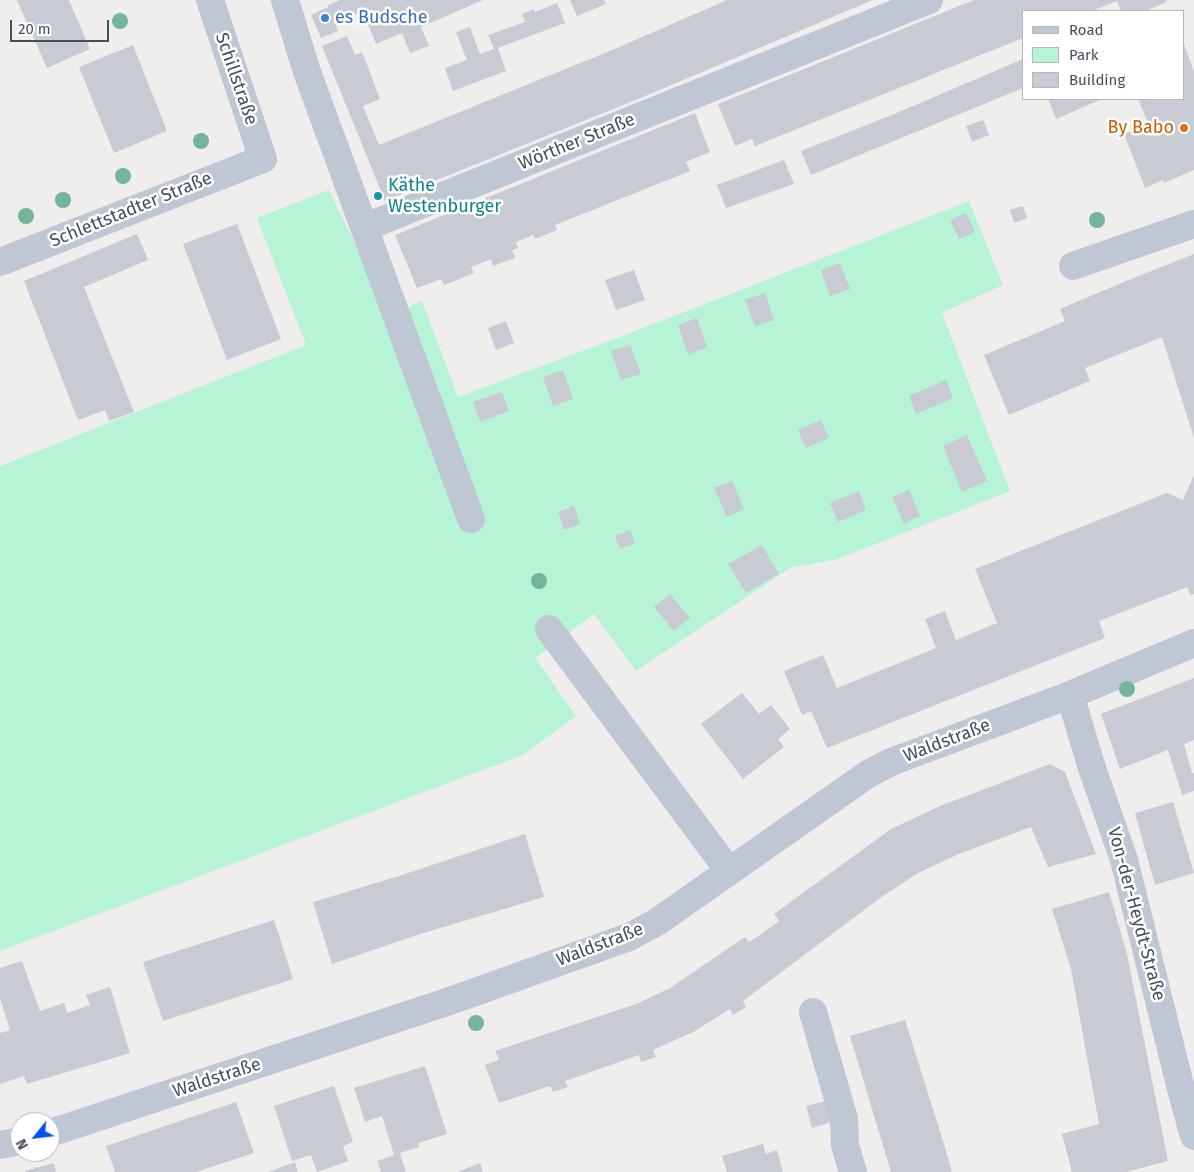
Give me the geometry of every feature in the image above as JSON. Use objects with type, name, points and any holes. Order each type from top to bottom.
[{"type":"street","name":"Schillstraße","points":[[210,0],[263,159]]},
{"type":"street","points":[[285,0],[306,69],[366,228],[471,519]]},
{"type":"street","name":"Wörther Straße","points":[[366,228],[929,0]]},
{"type":"street","name":"Schlettstadter Straße","points":[[0,262],[263,159]]},
{"type":"street","points":[[1073,266],[1194,224]]},
{"type":"street","points":[[549,629],[728,871]]},
{"type":"street","name":"Waldstraße","points":[[60,1130],[447,1002],[622,940],[657,922],[849,787],[891,762],[1070,695],[1194,643]]},
{"type":"street","name":"Von-der-Heydt-Straße","points":[[1070,695],[1092,768],[1124,860],[1194,1136]]},
{"type":"street","points":[[813,1012],[844,1119],[845,1146],[853,1172]]},
{"type":"green space","points":[[329,190],[363,260],[383,317],[422,301],[458,397],[620,337],[969,201],[1003,285],[942,313],[1010,491],[838,559],[790,568],[636,671],[594,614],[535,658],[576,716],[523,755],[0,951],[0,466],[306,345],[257,218]]},
{"type":"building","points":[[17,0],[69,0],[90,49],[47,68]]},
{"type":"building","points":[[340,0],[483,0],[421,27],[429,46],[410,53],[402,33],[376,44],[363,11],[335,23],[338,31],[321,38],[311,15]]},
{"type":"building","points":[[570,0],[604,0],[606,4],[577,16]]},
{"type":"building","points":[[727,0],[873,0],[638,99],[385,201],[322,46],[347,36],[355,55],[362,52],[380,99],[363,106],[379,145],[617,48]]},
{"type":"building","points":[[974,0],[1166,0],[1167,2],[1147,10],[1121,10],[1117,1],[1094,10],[1022,10],[1022,38],[755,146],[752,139],[735,146],[718,104]]},
{"type":"building","points":[[557,3],[565,23],[498,48],[506,71],[453,91],[445,68],[467,60],[456,32],[470,27],[480,54],[494,49],[488,35],[525,22],[522,14],[534,9],[535,12]]},
{"type":"building","points":[[1184,44],[1194,72],[1194,170],[1164,183],[1163,180],[1145,188],[1124,134],[1149,125],[1138,100],[1184,100]]},
{"type":"building","points":[[133,45],[167,131],[114,153],[79,67]]},
{"type":"building","points":[[1022,59],[1022,88],[811,175],[801,151],[892,115]]},
{"type":"building","points":[[1048,100],[1100,100],[1056,119]]},
{"type":"building","points":[[695,113],[710,152],[686,162],[690,171],[555,225],[557,230],[535,239],[533,235],[516,242],[518,248],[512,250],[515,258],[493,266],[491,259],[471,267],[474,273],[444,285],[441,279],[417,288],[395,235]]},
{"type":"building","points":[[983,120],[989,135],[972,142],[966,126]]},
{"type":"building","points":[[784,160],[794,184],[726,208],[717,185]]},
{"type":"building","points":[[1023,206],[1027,218],[1014,223],[1010,210]]},
{"type":"building","points":[[966,213],[975,232],[959,239],[950,220]]},
{"type":"building","points":[[237,224],[281,339],[227,360],[183,244]]},
{"type":"building","points":[[137,234],[148,260],[84,287],[134,412],[109,421],[105,410],[78,420],[24,281]]},
{"type":"building","points":[[1194,254],[1194,438],[1162,337],[1085,368],[1090,381],[1009,415],[984,355],[1065,321],[1060,309]]},
{"type":"building","points":[[840,263],[850,289],[830,296],[821,270]]},
{"type":"building","points":[[634,270],[645,300],[616,310],[605,280]]},
{"type":"building","points":[[765,293],[774,320],[755,326],[745,300]]},
{"type":"building","points":[[697,318],[707,347],[688,355],[678,325]]},
{"type":"building","points":[[506,321],[514,343],[496,350],[488,328]]},
{"type":"building","points":[[630,345],[641,374],[621,380],[611,351]]},
{"type":"building","points":[[563,370],[573,399],[553,406],[543,377]]},
{"type":"building","points":[[946,380],[953,398],[916,414],[909,396]]},
{"type":"building","points":[[502,392],[509,411],[480,422],[473,402]]},
{"type":"building","points":[[821,420],[829,438],[806,448],[798,430]]},
{"type":"building","points":[[967,435],[987,481],[962,492],[943,446]]},
{"type":"building","points":[[1194,475],[1194,594],[1191,595],[1187,587],[1099,621],[1105,638],[827,748],[811,711],[802,715],[784,671],[823,655],[837,688],[936,648],[925,619],[945,611],[956,640],[997,623],[975,569],[1167,493],[1183,500]]},
{"type":"building","points":[[732,481],[744,509],[727,517],[714,488]]},
{"type":"building","points":[[909,490],[920,516],[904,524],[892,497]]},
{"type":"building","points":[[859,491],[866,510],[838,522],[830,503]]},
{"type":"building","points":[[574,506],[580,524],[564,530],[558,512]]},
{"type":"building","points":[[630,530],[635,543],[620,549],[615,536]]},
{"type":"building","points":[[762,545],[779,574],[746,593],[728,564]]},
{"type":"building","points":[[670,594],[690,618],[674,631],[654,607]]},
{"type":"building","points":[[1194,678],[1194,740],[1184,744],[1192,773],[1194,773],[1194,791],[1182,795],[1168,750],[1120,769],[1101,714]]},
{"type":"building","points":[[742,693],[759,714],[771,705],[790,729],[778,739],[784,747],[743,779],[701,724]]},
{"type":"building","points":[[1050,764],[1065,772],[1096,854],[1048,867],[1031,827],[959,854],[918,873],[880,898],[743,1001],[746,1007],[733,1015],[730,1009],[693,1032],[653,1050],[656,1057],[641,1062],[639,1055],[565,1081],[568,1087],[553,1092],[550,1086],[499,1103],[485,1065],[499,1060],[495,1051],[636,1004],[670,988],[745,937],[749,942],[763,933],[779,921],[774,914],[891,829],[940,806]]},
{"type":"building","points":[[1173,802],[1194,873],[1155,885],[1135,813]]},
{"type":"building","points":[[525,834],[544,897],[417,935],[332,964],[313,902],[399,876]]},
{"type":"building","points":[[1109,892],[1127,954],[1168,1161],[1126,1172],[1072,1172],[1062,1134],[1099,1124],[1071,969],[1052,909]]},
{"type":"building","points":[[274,920],[293,979],[163,1021],[143,962]]},
{"type":"building","points":[[22,961],[40,1011],[64,1003],[67,1013],[90,1005],[86,995],[110,987],[130,1053],[27,1084],[24,1076],[0,1084],[0,1033],[10,1030],[0,998],[0,968]]},
{"type":"building","points":[[905,1020],[952,1172],[891,1172],[850,1036]]},
{"type":"building","points":[[425,1066],[447,1134],[418,1143],[419,1147],[400,1153],[406,1172],[381,1172],[377,1161],[394,1155],[382,1116],[365,1122],[354,1088]]},
{"type":"building","points":[[334,1086],[353,1142],[343,1146],[348,1161],[317,1172],[311,1155],[292,1161],[274,1106]]},
{"type":"building","points":[[829,1100],[835,1121],[812,1128],[806,1106]]},
{"type":"building","points":[[236,1102],[254,1153],[196,1172],[115,1172],[106,1146]]},
{"type":"building","points":[[763,1144],[766,1154],[777,1150],[783,1172],[727,1172],[722,1156]]},
{"type":"building","points":[[295,1162],[298,1172],[268,1172]]},
{"type":"building","points":[[54,1163],[56,1172],[25,1172],[25,1171]]},
{"type":"building","points":[[480,1163],[483,1172],[457,1172]]},
{"type":"place","name":"es Budsche","points":[[325,18]]},
{"type":"place","name":"By Babo","points":[[1184,128]]},
{"type":"place","name":"Käthe Westenburger","points":[[378,196]]}]
